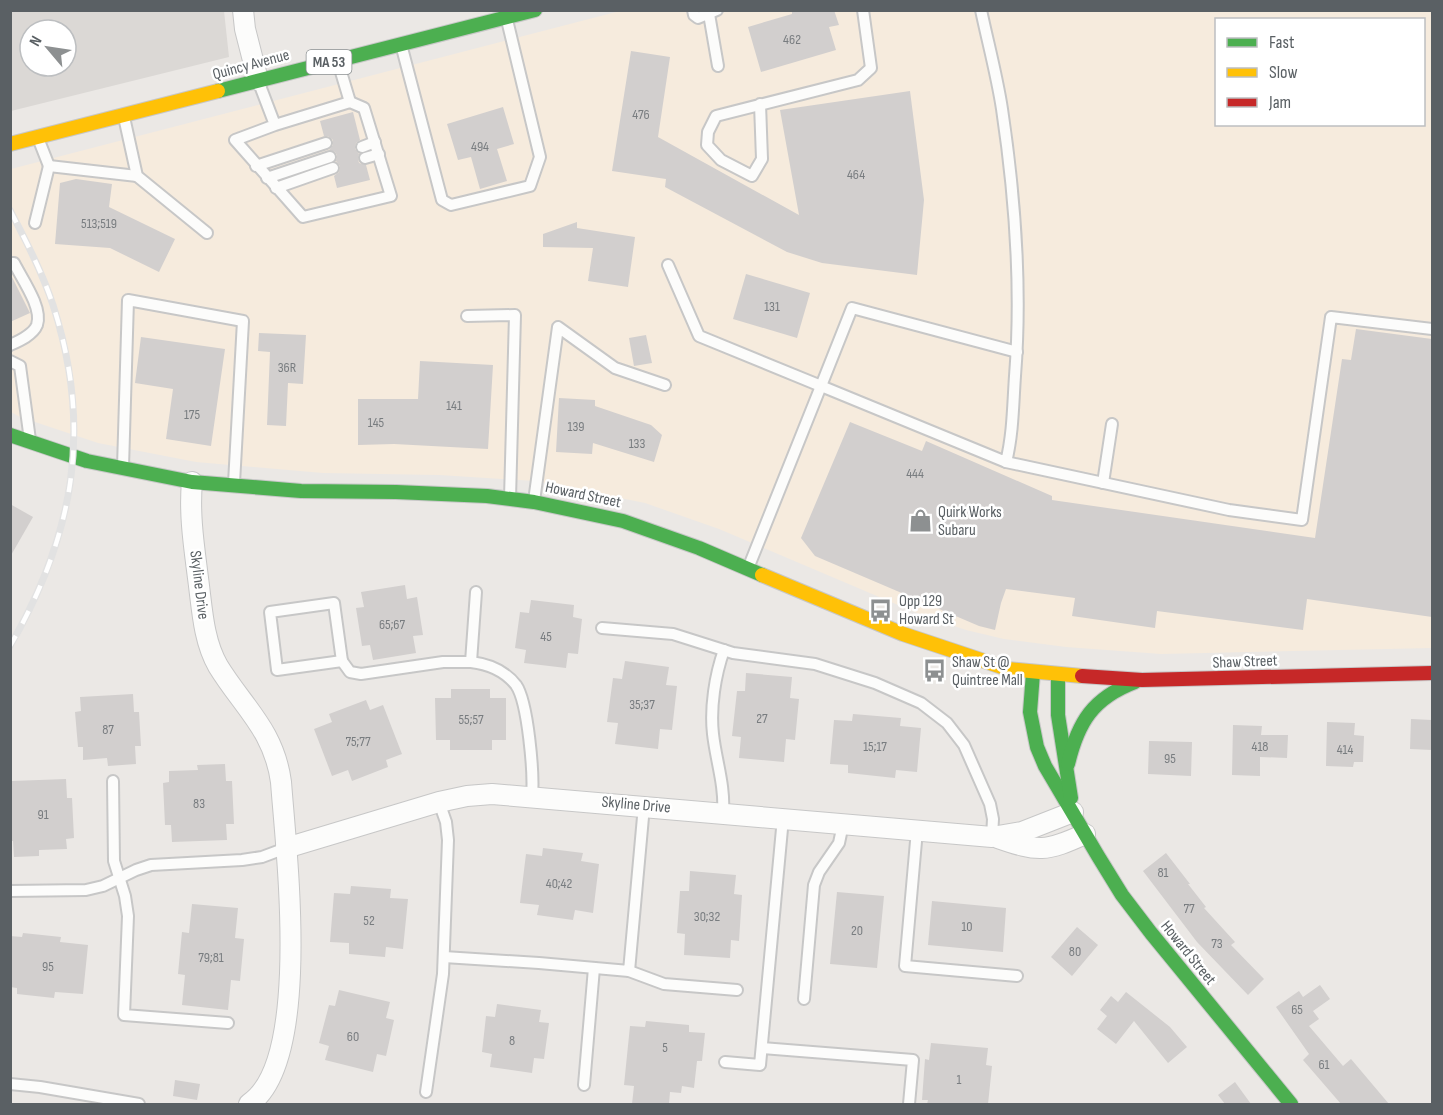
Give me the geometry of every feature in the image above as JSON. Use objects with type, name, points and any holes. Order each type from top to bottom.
[{"type":"street","points":[[243,10],[245,29],[258,80]]},
{"type":"street","name":"Quincy Avenue","points":[[10,144],[535,10]]},
{"type":"street","name":"Howard Street","points":[[10,435],[101,464],[192,482],[301,491],[456,493],[510,498],[640,526],[699,548],[927,643],[988,663],[1033,673],[1058,675],[1058,715],[1073,812]]},
{"type":"street","name":"Skyline Drive","points":[[192,482],[190,506],[207,640],[218,665],[256,718],[276,756],[281,782],[291,946],[285,1024],[271,1079],[260,1095],[249,1104]]},
{"type":"street","name":"Howard Street","points":[[1033,673],[1030,701],[1033,736],[1045,766],[1085,834],[1122,895],[1146,927],[1291,1104]]},
{"type":"street","name":"Shaw Street","points":[[1058,675],[1142,680],[1432,673]]},
{"type":"street","points":[[1067,772],[1074,743],[1084,720],[1094,706],[1117,688],[1142,680]]},
{"type":"street","name":"Skyline Drive","points":[[286,849],[439,802],[480,795],[532,796],[992,837],[1024,847],[1043,849],[1063,844],[1085,834]]},
{"type":"street","name":"Skyline Drive","points":[[992,837],[1022,832],[1073,812]]},
{"type":"lane","points":[[693,10],[694,15],[698,18],[713,12],[718,66]]},
{"type":"lane","points":[[760,104],[762,159],[752,176],[721,160],[708,146],[708,132],[716,116],[760,104],[858,80],[871,68],[863,10]]},
{"type":"lane","points":[[981,10],[1001,106],[1011,178],[1016,256],[1017,352],[1011,441],[1006,462]]},
{"type":"lane","points":[[401,44],[442,200],[451,205],[530,186],[540,157],[507,18]]},
{"type":"lane","points":[[337,60],[350,102]]},
{"type":"lane","points":[[258,80],[275,125]]},
{"type":"lane","points":[[350,102],[364,108],[391,196],[303,217],[235,140],[350,102]]},
{"type":"lane","points":[[124,116],[137,176]]},
{"type":"lane","points":[[358,133],[371,129]]},
{"type":"lane","points":[[35,223],[49,166],[38,137]]},
{"type":"lane","points":[[362,147],[375,142]]},
{"type":"lane","points":[[256,166],[326,143]]},
{"type":"lane","points":[[365,159],[378,154]]},
{"type":"lane","points":[[267,178],[330,157]]},
{"type":"lane","points":[[49,166],[137,176],[207,233]]},
{"type":"lane","points":[[276,188],[333,168]]},
{"type":"lane","points":[[10,263],[14,263],[38,309],[37,326],[25,338],[10,345]]},
{"type":"lane","points":[[668,265],[699,336],[1006,462],[1229,510],[1302,520],[1331,317],[1432,329]]},
{"type":"lane","points":[[123,469],[128,300],[243,321],[234,487]]},
{"type":"lane","points":[[748,569],[852,308],[1017,352]]},
{"type":"lane","points":[[467,316],[515,315],[510,498]]},
{"type":"lane","points":[[534,502],[558,327],[615,368],[665,385]]},
{"type":"lane","points":[[10,361],[20,366],[30,443]]},
{"type":"lane","points":[[1103,483],[1112,424]]},
{"type":"lane","points":[[471,662],[476,592]]},
{"type":"lane","points":[[342,661],[278,670],[270,612],[334,603],[342,661],[351,672],[361,674],[443,662],[471,662],[494,668],[512,681],[520,693],[532,766],[532,796]]},
{"type":"lane","points":[[602,628],[673,634],[743,655],[830,668],[892,690],[930,709],[947,723],[964,746],[990,804],[993,819],[992,837]]},
{"type":"lane","points":[[723,813],[723,784],[714,741],[713,723],[717,675],[724,650]]},
{"type":"lane","points":[[112,781],[113,853],[128,906],[124,1015],[228,1023]]},
{"type":"lane","points":[[426,1092],[441,994],[444,957],[448,840],[446,822],[439,802]]},
{"type":"lane","points":[[629,971],[644,806]]},
{"type":"lane","points":[[725,1062],[760,1065],[783,818]]},
{"type":"lane","points":[[804,999],[814,885],[819,872],[839,843],[843,824]]},
{"type":"lane","points":[[917,830],[905,966],[1017,976]]},
{"type":"lane","points":[[10,891],[86,891],[151,865],[242,860],[262,857],[286,849]]},
{"type":"lane","points":[[444,957],[629,971],[664,984],[737,990]]},
{"type":"lane","points":[[584,1085],[594,968]]},
{"type":"lane","points":[[762,1048],[913,1060],[909,1104]]},
{"type":"lane","points":[[10,1084],[139,1104]]},
{"type":"shaded area","points":[[10,11],[224,11],[229,57],[11,111]]},
{"type":"shaded area","points":[[620,11],[1432,11],[1432,648],[1161,654],[1066,647],[1004,639],[966,630],[924,616],[719,529],[645,503],[535,481],[439,475],[323,473],[196,462],[98,443],[11,412],[11,169]]},
{"type":"building","points":[[792,10],[834,10],[839,25],[829,27],[836,50],[761,72],[748,27],[792,14]]},
{"type":"building","points":[[631,51],[670,57],[658,137],[799,215],[780,110],[910,91],[924,200],[917,275],[822,263],[787,252],[665,187],[666,179],[612,171]]},
{"type":"building","points":[[503,107],[514,144],[497,149],[507,181],[480,189],[471,157],[458,160],[447,124]]},
{"type":"building","points":[[353,112],[360,140],[356,143],[355,149],[359,154],[359,163],[366,165],[370,180],[337,188],[334,176],[339,172],[340,166],[336,161],[335,152],[329,150],[333,145],[333,140],[324,136],[320,121]]},
{"type":"building","points":[[76,179],[112,184],[109,207],[175,239],[159,272],[110,248],[55,244],[60,183]]},
{"type":"building","points":[[577,222],[577,228],[635,237],[628,287],[588,281],[593,248],[543,247],[543,234]]},
{"type":"building","points":[[10,273],[30,313],[10,322]]},
{"type":"building","points":[[746,274],[810,293],[797,338],[733,319]]},
{"type":"building","points":[[1356,329],[1432,339],[1432,617],[1307,599],[1303,630],[1157,611],[1155,628],[1072,616],[1075,598],[1006,589],[995,630],[979,626],[815,556],[801,538],[850,422],[922,451],[926,441],[1052,496],[1052,500],[1315,538],[1342,359],[1351,360]]},
{"type":"building","points":[[259,333],[306,335],[303,384],[288,383],[286,426],[267,425],[270,352],[258,351]]},
{"type":"building","points":[[646,335],[652,363],[634,366],[629,338]]},
{"type":"building","points":[[141,337],[225,349],[211,446],[166,439],[173,389],[135,383]]},
{"type":"building","points":[[420,361],[493,365],[488,449],[394,444],[358,445],[358,399],[418,399]]},
{"type":"building","points":[[559,398],[595,400],[595,406],[651,425],[662,435],[654,462],[593,443],[592,454],[556,452]]},
{"type":"building","points":[[10,504],[33,517],[10,557]]},
{"type":"building","points":[[405,585],[407,599],[417,597],[423,635],[413,636],[416,653],[373,660],[370,645],[362,646],[356,608],[364,607],[361,592]]},
{"type":"building","points":[[531,600],[574,605],[573,617],[582,619],[578,654],[568,653],[566,668],[524,663],[526,650],[515,648],[520,612],[529,613]]},
{"type":"building","points":[[625,661],[669,667],[666,685],[677,686],[672,730],[660,729],[658,749],[615,744],[618,723],[607,722],[613,678],[622,679]]},
{"type":"building","points":[[746,673],[792,677],[790,698],[799,699],[795,740],[786,739],[784,762],[739,758],[741,737],[732,736],[737,691],[745,691]]},
{"type":"building","points":[[451,689],[490,689],[490,698],[506,698],[506,740],[492,740],[492,750],[450,750],[450,740],[436,740],[435,698],[451,698]]},
{"type":"building","points":[[133,694],[134,712],[139,712],[141,746],[135,746],[136,764],[108,766],[107,758],[83,760],[83,747],[78,747],[75,712],[81,711],[80,697]]},
{"type":"building","points":[[366,700],[370,710],[383,705],[402,754],[386,760],[388,767],[352,781],[348,770],[332,776],[314,729],[332,722],[329,714]]},
{"type":"building","points":[[853,714],[901,718],[900,726],[921,728],[917,772],[896,770],[895,778],[848,773],[848,765],[830,764],[834,720],[852,721]]},
{"type":"building","points":[[1411,719],[1432,720],[1432,750],[1410,749]]},
{"type":"building","points":[[1327,722],[1355,723],[1354,735],[1364,736],[1363,762],[1354,762],[1353,767],[1326,766]]},
{"type":"building","points":[[1233,725],[1262,726],[1261,735],[1288,735],[1287,758],[1260,757],[1260,776],[1232,775]]},
{"type":"building","points":[[1149,741],[1192,742],[1191,776],[1148,774]]},
{"type":"building","points":[[225,764],[226,781],[232,781],[234,824],[226,824],[227,840],[172,842],[171,825],[165,825],[163,783],[169,782],[169,771],[198,770],[197,765]]},
{"type":"building","points":[[66,779],[67,798],[72,798],[74,838],[66,839],[67,849],[39,850],[39,856],[14,857],[13,841],[10,841],[12,781]]},
{"type":"building","points":[[543,848],[583,853],[581,861],[599,864],[593,913],[575,910],[573,920],[537,915],[539,905],[520,903],[526,854],[542,856]]},
{"type":"building","points":[[1166,853],[1206,907],[1204,908],[1235,942],[1231,945],[1264,979],[1248,995],[1197,942],[1143,871]]},
{"type":"building","points":[[690,871],[736,875],[734,894],[742,895],[739,941],[731,940],[730,958],[684,955],[685,934],[677,933],[680,891],[689,891]]},
{"type":"building","points":[[351,886],[391,889],[390,898],[408,899],[403,949],[386,947],[385,957],[349,954],[349,943],[330,942],[334,893],[350,894]]},
{"type":"building","points":[[837,892],[884,896],[877,968],[830,964]]},
{"type":"building","points":[[932,901],[1006,908],[1003,952],[928,945]]},
{"type":"building","points":[[192,904],[238,908],[235,938],[244,939],[240,981],[231,980],[228,1010],[182,1005],[185,975],[178,974],[182,932],[189,933]]},
{"type":"building","points":[[1077,927],[1098,945],[1072,976],[1051,957]]},
{"type":"building","points":[[23,933],[61,937],[60,942],[88,945],[83,994],[55,992],[54,998],[17,994],[17,988],[10,987],[10,936],[22,937]]},
{"type":"building","points":[[1320,985],[1330,999],[1313,1011],[1319,1019],[1309,1026],[1343,1066],[1351,1059],[1389,1104],[1341,1104],[1303,1060],[1309,1054],[1276,1007],[1299,991],[1303,997]]},
{"type":"building","points":[[339,990],[390,1002],[386,1018],[394,1020],[386,1056],[377,1054],[373,1072],[325,1060],[329,1046],[319,1043],[329,1005],[335,1006]]},
{"type":"building","points":[[1126,992],[1170,1027],[1187,1047],[1168,1063],[1134,1021],[1116,1044],[1097,1029],[1107,1016],[1100,1010],[1111,996],[1118,1002]]},
{"type":"building","points":[[497,1004],[541,1010],[539,1022],[549,1023],[544,1059],[534,1058],[532,1073],[490,1067],[492,1054],[482,1052],[486,1016],[495,1017]]},
{"type":"building","points":[[646,1021],[689,1025],[689,1032],[705,1033],[702,1061],[697,1061],[694,1088],[682,1086],[681,1093],[670,1092],[669,1104],[632,1104],[634,1086],[624,1085],[630,1026],[645,1027]]},
{"type":"building","points":[[931,1043],[988,1048],[986,1065],[992,1066],[988,1104],[927,1104],[928,1100],[922,1100],[925,1059],[929,1060]]},
{"type":"building","points":[[175,1080],[200,1084],[197,1100],[173,1096]]},
{"type":"building","points":[[1235,1082],[1251,1104],[1225,1104],[1218,1095]]},
{"type":"railway","points":[[10,210],[39,269],[53,305],[65,351],[72,395],[74,438],[71,480],[62,522],[32,605],[10,646]]},
{"type":"traffic: fast","points":[[218,91],[535,10]]},
{"type":"traffic: fast","points":[[10,435],[87,461],[192,482],[301,491],[487,496],[534,502],[623,521],[699,548],[762,575]]},
{"type":"traffic: fast","points":[[1033,673],[1030,712],[1037,747],[1045,766],[1098,856],[1122,895],[1151,933],[1291,1104]]},
{"type":"traffic: fast","points":[[1058,675],[1058,715],[1071,798]]},
{"type":"traffic: fast","points":[[1068,764],[1077,736],[1090,713],[1108,696],[1135,682]]},
{"type":"traffic: slow","points":[[10,144],[218,91]]},
{"type":"traffic: slow","points":[[762,575],[903,634],[1008,669],[1082,676]]},
{"type":"traffic: jam","points":[[1082,676],[1142,680],[1432,673]]},
{"type":"place","name":"Quirk Works Subaru","points":[[920,521]]},
{"type":"place","name":"Opp 129 Howard St","points":[[881,610]]},
{"type":"place","name":"Shaw St @ Quintree Mall","points":[[934,671]]}]
